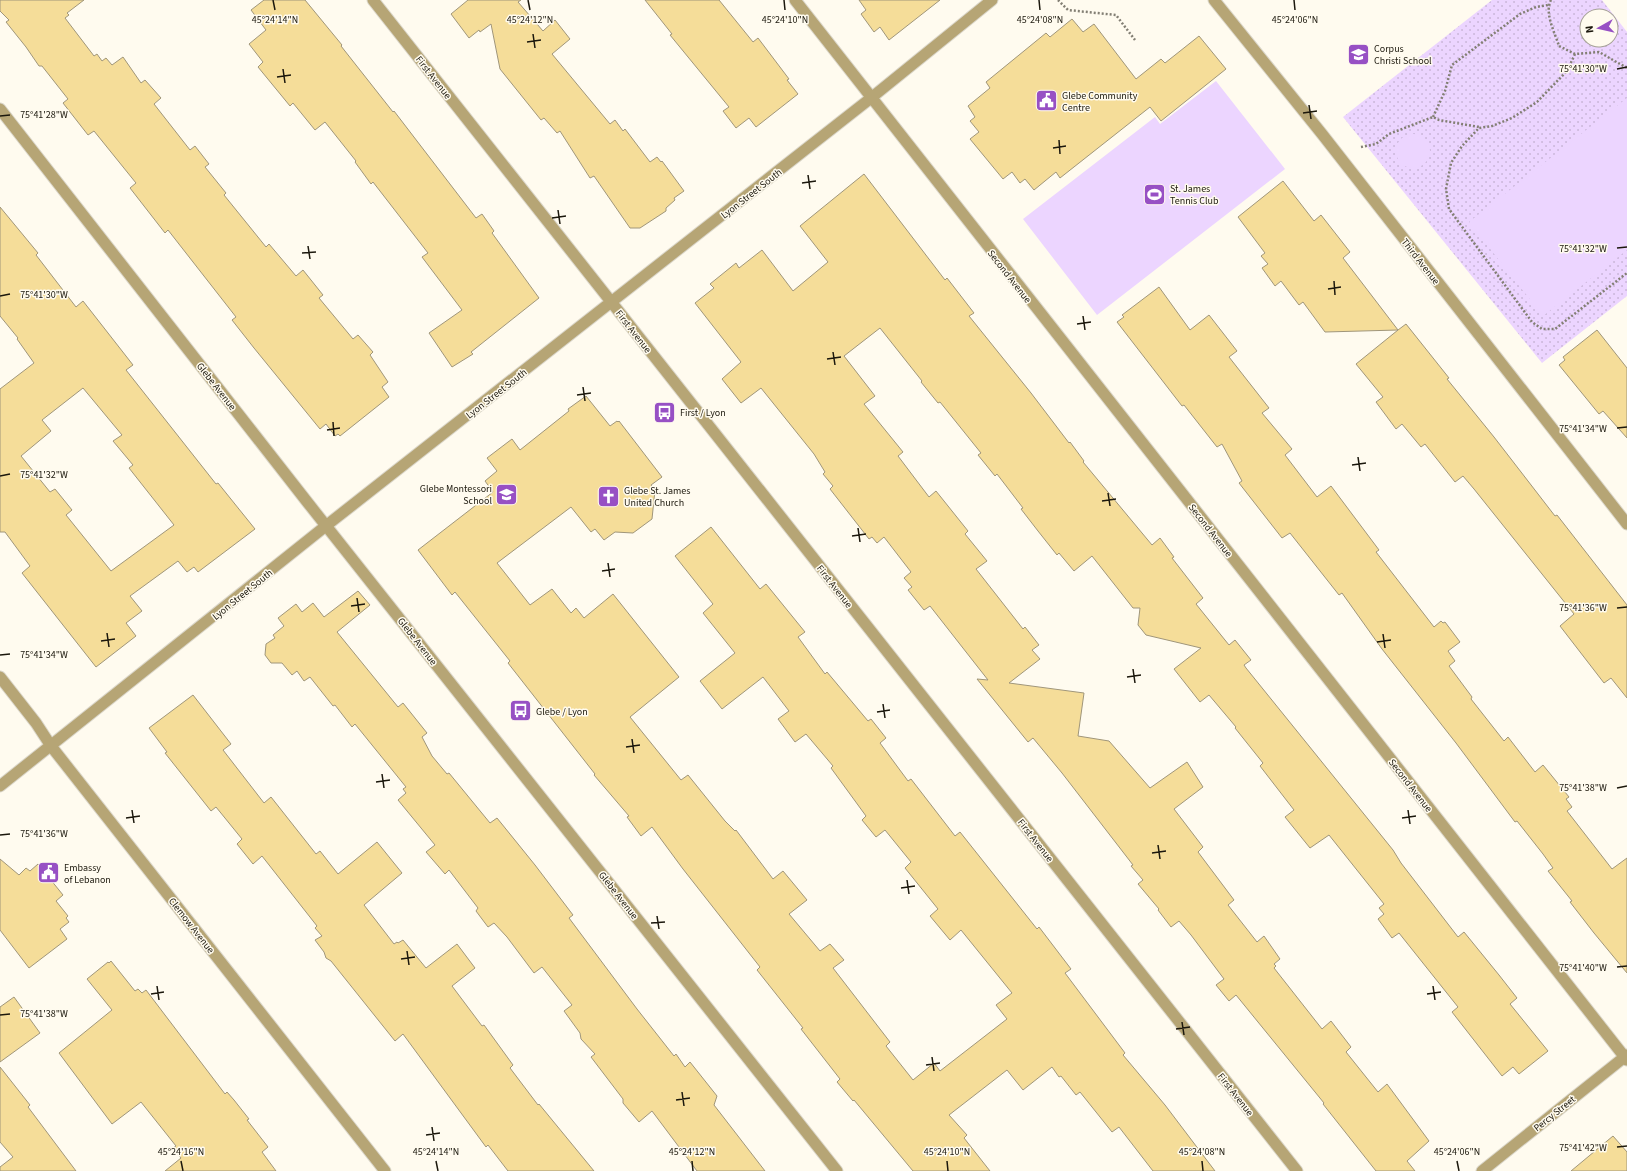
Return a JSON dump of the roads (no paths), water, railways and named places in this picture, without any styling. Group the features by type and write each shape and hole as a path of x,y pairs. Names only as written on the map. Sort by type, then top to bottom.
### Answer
{"street":[{"name":"First Avenue","path":"373,0 1297,1171"},
{"name":"Second Avenue","path":"795,0 1626,1058"},
{"name":"Lyon Street South","path":"0,786 327,525 871,98 992,0"},
{"name":"Third Avenue","path":"1214,0 1322,134 1627,524"},
{"name":"Glebe Avenue","path":"0,109 837,1171"},
{"name":"Clemow Avenue","path":"0,677 36,723 51,746 385,1171"},
{"name":"Percy Street","path":"1482,1171 1626,1058"}],"place":[{"name":"Corpus Christi School","path":"1358,54"},
{"name":"Glebe Community Centre","path":"1046,101"},
{"name":"St. James Tennis Club","path":"1154,194"},
{"name":"First / Lyon","path":"664,412"},
{"name":"Glebe Montessori School","path":"507,494"},
{"name":"Glebe St. James United Church","path":"608,496"},
{"name":"Glebe / Lyon","path":"521,711"},
{"name":"Embassy of Lebanon","path":"49,873"}]}
